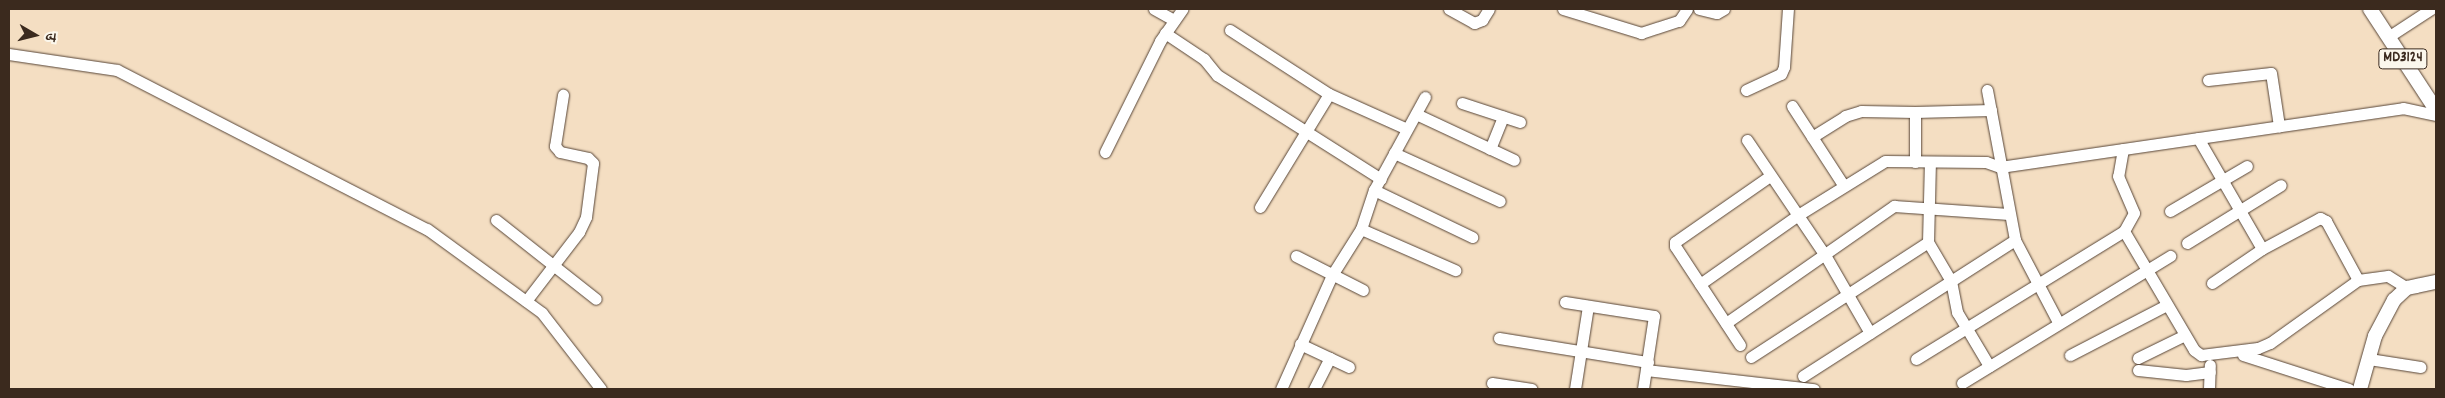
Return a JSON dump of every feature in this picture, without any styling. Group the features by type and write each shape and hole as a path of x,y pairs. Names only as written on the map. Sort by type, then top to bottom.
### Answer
{"main road":[{"name":"MD3124","path":"2370,9 2436,110"},
{"path":"2360,389 2379,328 2394,300 2406,288 2436,282"}],"street":[{"path":"1154,9 1174,20"},
{"path":"1105,152 1165,33 1182,9"},
{"path":"1449,9 1474,23 1482,20 1489,9"},
{"path":"1563,9 1641,33 1679,21 1687,9"},
{"path":"1595,20 1600,9"},
{"path":"1699,9 1717,13 1724,9"},
{"path":"1746,90 1775,78 1784,67 1788,9"},
{"path":"2388,36 2432,9"},
{"path":"1230,30 1329,94 1407,129"},
{"path":"1165,33 1204,59 1217,75 1381,179"},
{"path":"10,54 117,70 426,229 526,301 552,324 601,389"},
{"path":"2208,80 2271,74 2280,126"},
{"path":"1987,90 2015,240 2058,322"},
{"path":"1260,206 1329,94"},
{"path":"526,301 584,224 594,166 588,158 560,152 555,146 562,95"},
{"path":"1285,388 1300,344 1332,275 1361,229 1374,190 1425,97"},
{"path":"1462,103 1520,122"},
{"path":"1792,106 1844,186"},
{"path":"1700,284 1798,215 1884,161 1986,162 2000,166 2403,108 2436,115"},
{"path":"1812,137 1845,116 1861,111 1990,110"},
{"path":"1915,112 1916,162"},
{"path":"1416,114 1514,160"},
{"path":"1490,149 1503,117"},
{"path":"2198,138 2262,250"},
{"path":"1747,140 1824,255 1870,333"},
{"path":"1916,359 1965,327 2124,231 2134,213 2118,176 2123,149"},
{"path":"1394,153 1500,201"},
{"path":"1930,162 1927,208 1928,242 1951,281 1954,304 1988,366"},
{"path":"2170,211 2221,179 2247,166"},
{"path":"1740,345 1675,246 1676,242 1770,176"},
{"path":"2186,243 2240,212 2281,184"},
{"path":"1374,190 1472,237"},
{"path":"1726,323 1894,206 2009,214"},
{"path":"2212,283 2262,250 2320,218 2326,221 2358,280"},
{"path":"496,220 596,299"},
{"path":"1361,229 1454,270"},
{"path":"2124,231 2185,335 2201,355 2258,348 2270,343 2358,280 2388,276 2406,288"},
{"path":"1803,376 2015,240"},
{"path":"1751,357 1928,242"},
{"path":"1296,256 1363,290"},
{"path":"1962,383 2058,322 2170,256"},
{"path":"1565,302 1654,316 1643,389"},
{"path":"2070,355 2168,305"},
{"path":"1575,389 1588,306"},
{"path":"2185,335 2138,364 2186,375 2210,369 2209,389"},
{"path":"1499,338 1580,350 1647,366 1814,389"},
{"path":"1300,344 1349,367"},
{"path":"2243,355 2349,389"},
{"path":"1314,389 1330,358"},
{"path":"2369,359 2420,367"},
{"path":"1492,383 1528,389"}]}
